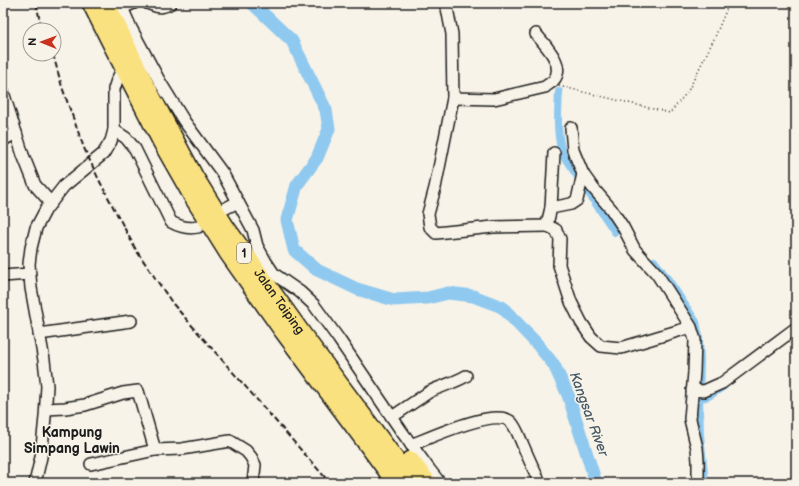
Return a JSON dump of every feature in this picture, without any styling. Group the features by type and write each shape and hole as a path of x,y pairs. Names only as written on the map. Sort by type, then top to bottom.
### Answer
{"highway":[{"name":"Jalan Taiping","path":"91,3 161,141 194,199 228,253 283,331 396,483"},
{"name":"Jalan Taiping","path":"106,3 145,84 194,176 225,226 298,329 413,483"},
{"path":"325,387 344,428 381,483"},
{"path":"349,397 371,415 391,436 428,483"}],"street":[{"path":"134,3 121,6 131,28 160,82 184,121 223,174 253,230 257,246 266,262 274,274 300,292 314,305 343,344 411,445 440,483"},
{"path":"147,3 159,8 167,6 171,3"},
{"path":"446,3 452,34 453,98 435,188 428,214 430,227 436,233 493,227 548,226 556,230 560,239 559,265 571,302 590,337 600,346 621,348 691,327"},
{"path":"453,98 494,99 545,87 550,84 554,80 557,73 557,64 552,53 536,34"},
{"path":"35,483 41,458 47,386 40,334 29,274 31,248 36,228 51,202 64,186 103,154 111,141 114,130 114,89 123,68"},
{"path":"3,92 23,155 35,185 51,202"},
{"path":"571,128 573,150 582,176 611,209 623,227 635,250 658,274 691,327 695,340 694,372 697,390 690,419 697,448 698,483"},
{"path":"114,130 126,138 134,149 171,222 183,227 198,227"},
{"path":"3,140 16,133"},
{"path":"548,226 551,208 554,153"},
{"path":"551,208 571,204 577,200 582,176"},
{"path":"226,208 238,202"},
{"path":"3,276 29,274"},
{"path":"40,334 131,322"},
{"path":"697,390 722,383 796,328"},
{"path":"392,417 429,392 456,382 466,376"},
{"path":"46,409 85,405 117,395 138,391 155,450"},
{"path":"411,445 468,423 489,418 505,418 510,421 516,430 540,483"},
{"path":"91,464 155,450 182,449 230,441 246,451 251,457 254,465 254,483"}],"path":[{"path":"550,84 670,113 688,91 715,37 729,3"}],"waterway":[{"name":"Kangsar River","path":"252,3 292,41 326,110 329,129 317,158 297,185 287,220 294,250 317,270 357,289 394,300 428,298 448,293 473,296 502,307 537,344 554,365 568,395 596,483"},
{"path":"559,92 558,132 563,155 615,232"},
{"path":"654,261 696,322 699,337 700,361 700,435 705,483"},
{"path":"699,399 709,396 724,386"}],"railway":[{"path":"36,3 40,22"},
{"path":"55,62 62,87 84,148 136,250 173,304 330,483"}],"district":[{"name":"Kampung Simpang Lawin","path":"72,440"}]}
